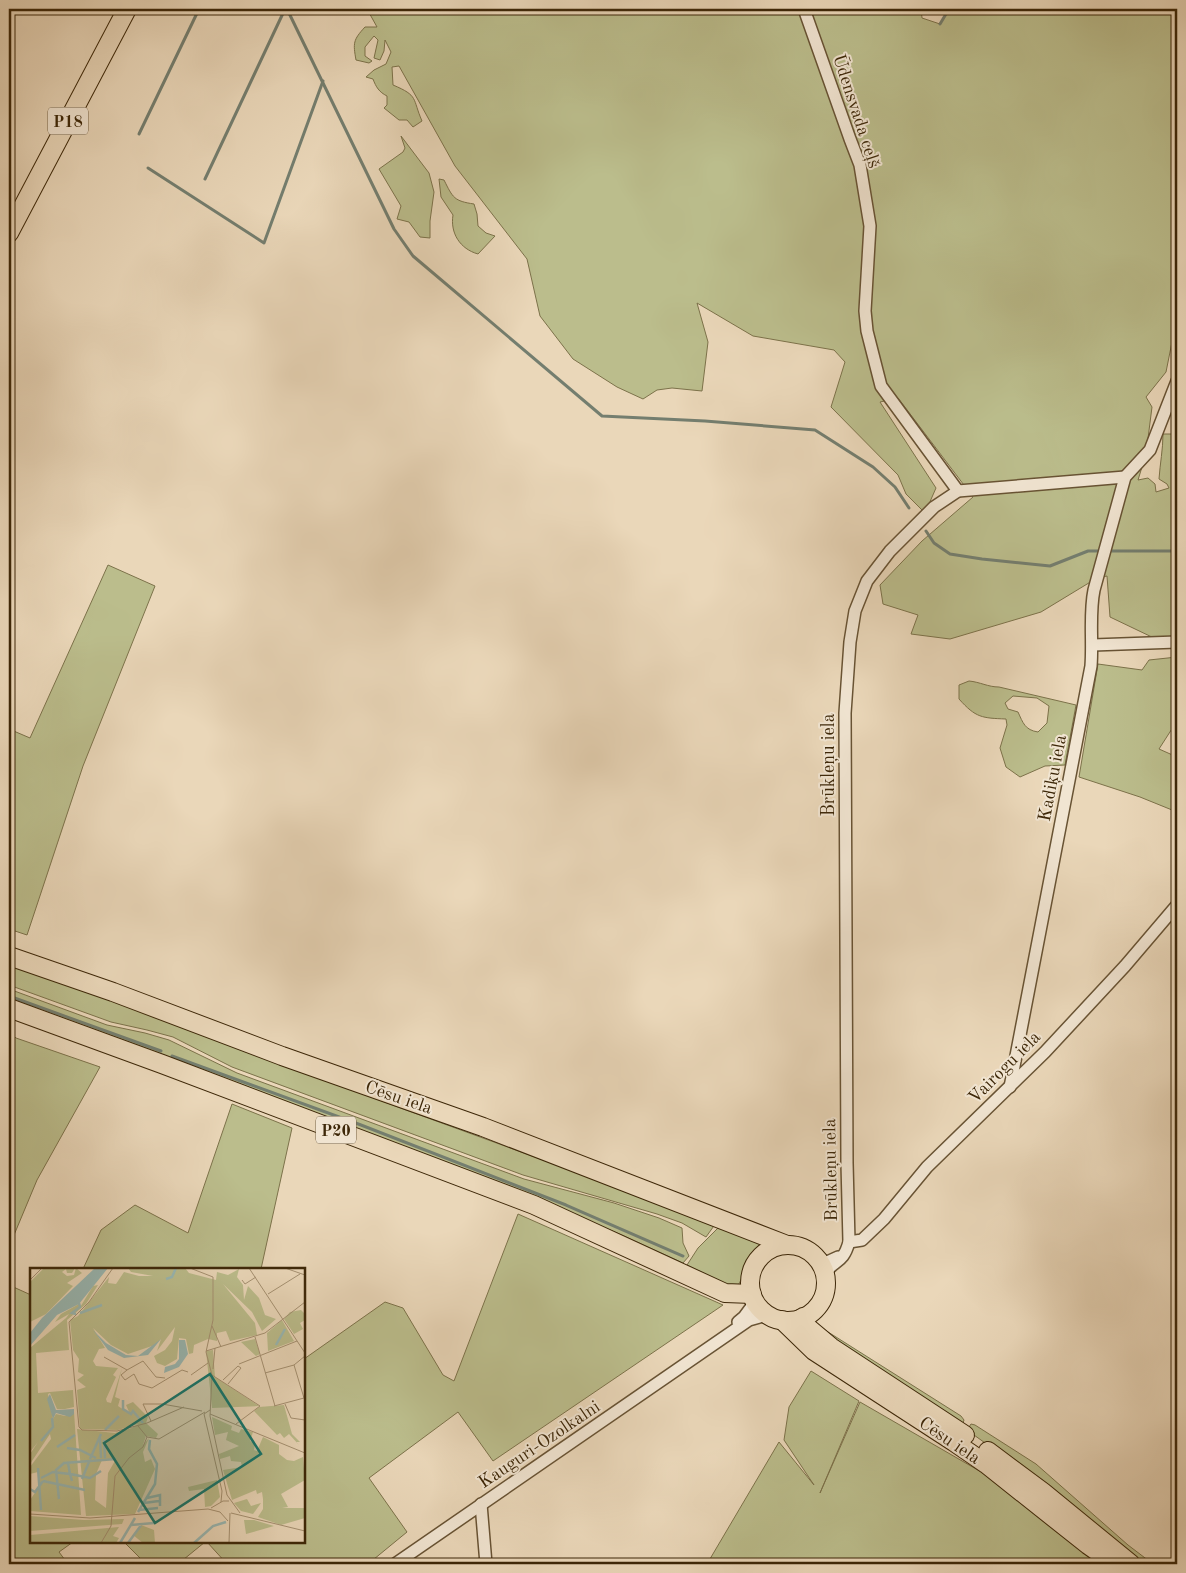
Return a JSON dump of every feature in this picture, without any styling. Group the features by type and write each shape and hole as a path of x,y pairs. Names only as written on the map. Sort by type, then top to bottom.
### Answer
{"main road":[{"name":"P18","path":"9,233 127,9"},
{"name":"Cēsu iela","path":"9,956 113,992 282,1056 484,1127 787,1245 805,1249 821,1267"},
{"name":"P20","path":"9,1008 534,1205 764,1308"},
{"path":"787,1245 770,1249 757,1261 750,1277 764,1308 790,1321 811,1313 819,1304 824,1294 826,1282 821,1267"},
{"name":"Cēsu iela","path":"764,1308 814,1351 986,1464 1088,1545 1115,1564"},
{"name":"Cēsu iela","path":"803,1317 806,1326 831,1347 961,1432 1043,1492 1131,1564"}],"street":[{"name":"Ūdensvada ceļš","path":"804,9 860,165 870,226 866,311 867,331 881,386 958,492"},
{"path":"1125,477 1150,450 1177,381"},
{"name":"Brūkleņu iela","path":"848,1245 844,713 855,611 867,581 890,551 934,507 958,492 1125,477"},
{"name":"Kadiķu iela","path":"1010,1087 1091,666 1093,645 1092,602 1125,477"},
{"path":"1093,645 1177,642"},
{"name":"Vairogu iela","path":"848,1245 862,1240 884,1219 927,1168 1045,1052 1125,966 1177,905"},
{"path":"821,1267 829,1268 842,1259 848,1245"},
{"path":"703,1352 744,1317 764,1308"},
{"path":"703,1352 764,1308"},
{"name":"Kauguri-Ozolkalni","path":"395,1564 703,1352"},
{"path":"481,1504 486,1564"}],"green space":[{"path":"367,9 921,9 922,18 940,24 949,9 1177,9 1177,317 1166,372 1146,397 1152,407 1146,454 1138,480 1148,478 1155,484 1156,492 1169,488 1167,484 1159,479 1163,434 1173,434 1177,426 1177,638 1156,639 1110,617 1107,576 1097,578 1041,612 950,639 911,634 918,615 883,604 880,585 922,541 973,497 898,398 880,402 936,488 925,513 906,494 898,475 831,407 845,362 834,350 753,336 697,303 708,342 702,391 672,388 657,390 643,399 617,387 573,359 540,316 527,259 455,166 399,66 392,67 393,85 414,98 422,121 413,127 407,120 399,120 384,108 387,105 387,96 378,89 373,79 366,77 374,70 386,64 391,52 385,40 384,51 380,60 374,58 378,40 374,36 365,47 365,56 372,61 369,63 356,60 354,46 358,35 365,27 377,27"},
{"path":"401,136 429,173 434,192 430,238 420,237 409,222 397,219 401,206 379,169 403,152 405,148"},
{"path":"439,179 444,180 455,198 462,202 474,204 478,226 486,233 495,236 478,254 461,244 455,234 452,222 453,215 441,197"},
{"path":"108,565 155,586 83,766 27,935 9,929 9,729 30,738"},
{"path":"1177,657 1177,721 1159,749 1177,757 1177,812 1140,797 1079,777 1098,664 1142,670 1149,660"},
{"path":"969,681 1076,705 1065,765 1045,766 1020,777 1006,767 1000,748 1007,725 1006,719 980,716 970,710 959,699 959,685","holes":["1013,696 1037,698 1049,706 1047,723 1038,732 1027,728 1018,712 1008,709 1005,703"]},
{"path":"9,962 716,1223 706,1237 682,1223 657,1214 523,1175 232,1067 173,1037 111,1022 9,985"},
{"path":"9,989 107,1025 169,1040 237,1073 524,1179 614,1203 659,1218 682,1228 683,1243 689,1256 683,1263 622,1235 509,1188 9,1000"},
{"path":"9,1031 16,1038 100,1067 37,1180 9,1247"},
{"path":"232,1104 292,1128 261,1268 83,1268 101,1230 135,1205 188,1233"},
{"path":"518,1214 723,1305 493,1461 458,1412 369,1478 407,1532 368,1564 227,1564 208,1543 305,1543 305,1358 385,1302 403,1308 443,1375 454,1381"},
{"path":"721,1225 765,1242 751,1259 736,1290 687,1265 698,1248"},
{"path":"9,1285 30,1295 30,1543 72,1543 59,1552 68,1564 9,1564"},
{"path":"817,1325 961,1416 964,1420 963,1423 832,1344"},
{"path":"811,1371 859,1401 820,1493 860,1402 1002,1484 1105,1564 707,1564 779,1442 814,1485 784,1440 789,1407"},
{"path":"971,1424 1036,1464 1128,1545 1153,1564 1136,1564 1013,1463 967,1430"},
{"path":"125,1543 204,1543 178,1564 146,1564"}],"waterway":[{"path":"139,134 199,9"},
{"path":"205,179 285,9"},
{"path":"287,9 394,229 413,256 602,416 705,421 815,430 873,467 895,487 909,508"},
{"path":"940,24 949,9"},
{"path":"148,168 264,243 323,81"},
{"path":"926,531 934,543 950,554 982,559 1050,566 1088,551 1100,551"},
{"path":"1112,551 1177,551"},
{"path":"9,996 161,1051"},
{"path":"172,1056 361,1125 566,1205 683,1256"}]}
